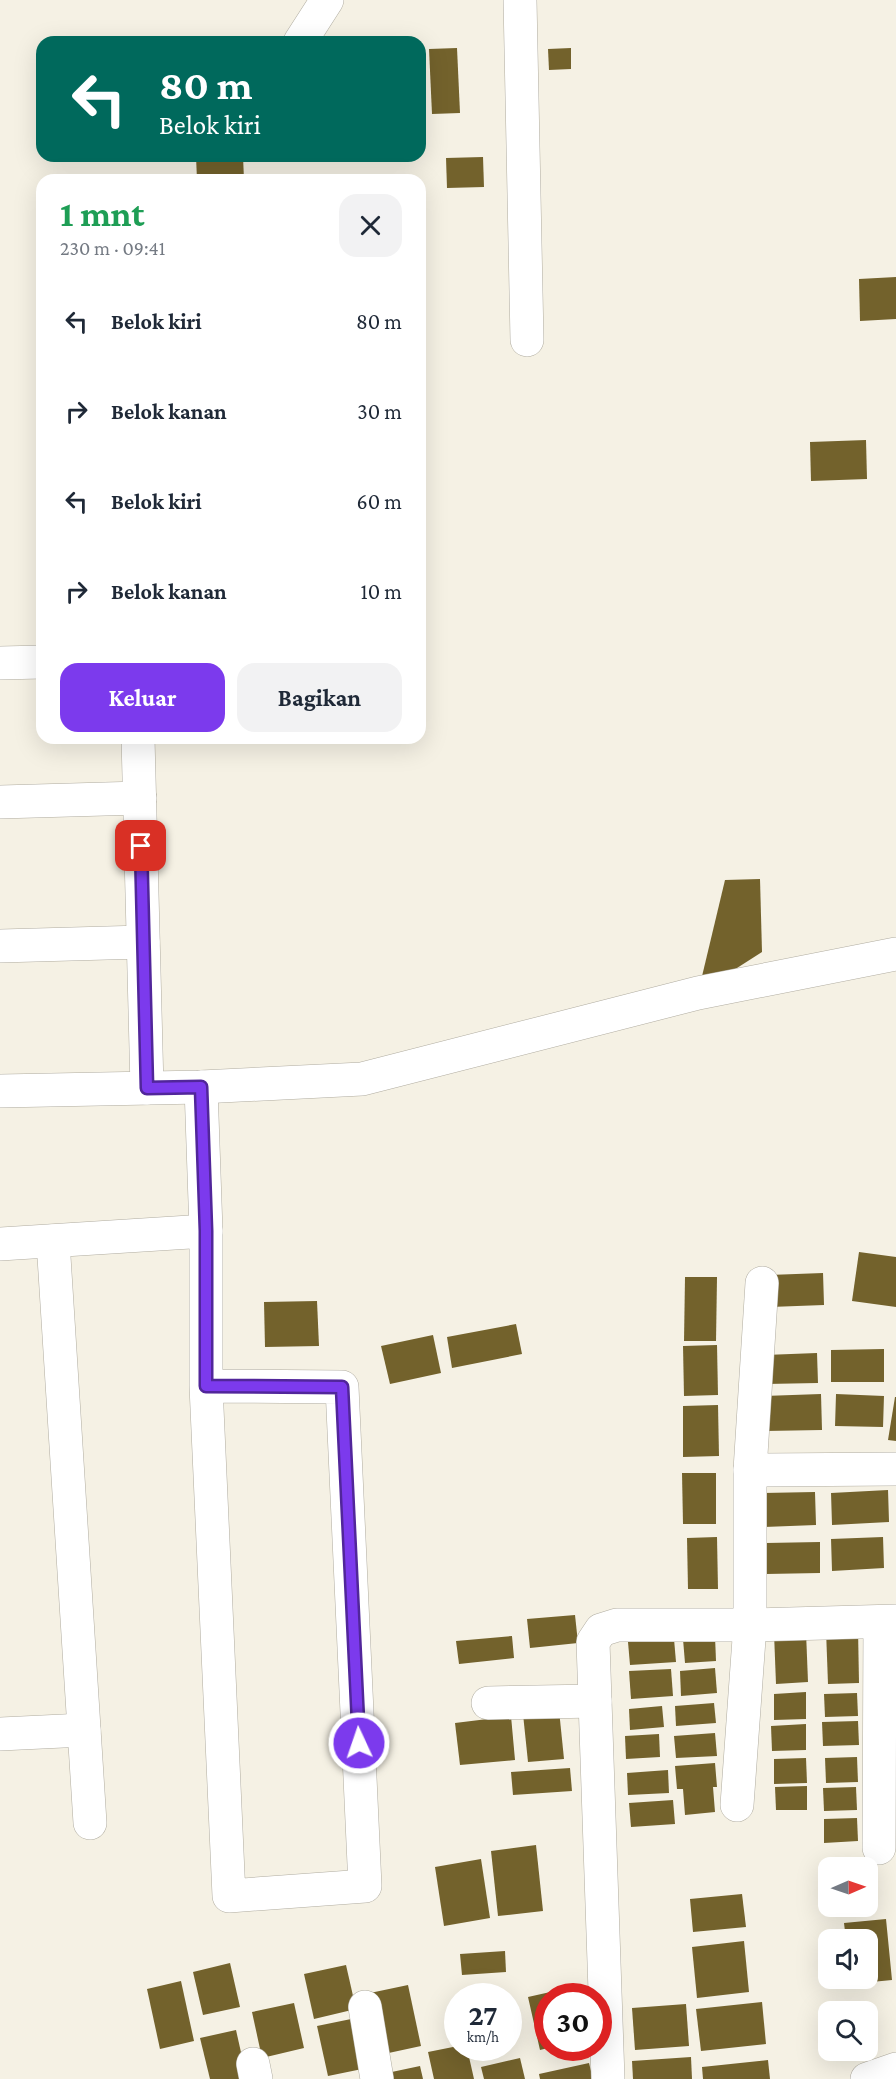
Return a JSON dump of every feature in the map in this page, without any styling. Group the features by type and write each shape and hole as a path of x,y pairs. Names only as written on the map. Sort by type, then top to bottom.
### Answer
{"street":[{"path":"304,36 327,0"},
{"path":"520,0 526,340"},
{"path":"0,663 36,662"},
{"path":"138,744 147,1088"},
{"path":"0,802 140,798"},
{"path":"0,946 143,942"},
{"path":"0,1091 201,1087 362,1078 698,993 896,954"},
{"path":"201,1087 206,1231 206,1386 229,1896 365,1886 342,1387 206,1386"},
{"path":"0,1244 206,1231"},
{"path":"52,1241 90,1823"},
{"path":"737,1805 750,1625 750,1470 762,1283"},
{"path":"750,1470 896,1469"},
{"path":"608,2079 593,1642 601,1630 617,1625 888,1622 879,1848"},
{"path":"488,1702 595,1701"},
{"path":"0,1734 84,1730"},
{"path":"365,2007 377,2079"},
{"path":"867,2079 896,2069"}],"building":[{"path":"457,48 460,113 432,114 429,49"},
{"path":"571,48 571,69 549,70 548,49"},
{"path":"483,157 484,187 447,188 446,158"},
{"path":"196,162 243,162 244,174 197,174"},
{"path":"896,277 896,319 860,321 859,279"},
{"path":"866,440 867,479 811,481 810,442"},
{"path":"760,879 762,952 698,993 725,880"},
{"path":"859,1252 896,1257 896,1307 852,1301"},
{"path":"823,1273 824,1305 770,1307 769,1275"},
{"path":"685,1277 717,1277 716,1341 684,1341"},
{"path":"317,1301 319,1346 265,1347 264,1302"},
{"path":"516,1324 522,1354 452,1368 447,1337"},
{"path":"433,1335 441,1373 390,1384 381,1346"},
{"path":"717,1345 718,1395 684,1396 683,1346"},
{"path":"884,1349 884,1382 831,1382 831,1350"},
{"path":"817,1353 818,1383 766,1384 765,1355"},
{"path":"821,1394 822,1430 765,1431 764,1396"},
{"path":"836,1394 884,1396 883,1427 835,1426"},
{"path":"896,1397 896,1441 888,1440"},
{"path":"718,1405 719,1456 683,1457 683,1406"},
{"path":"682,1473 716,1473 716,1524 683,1524"},
{"path":"888,1490 889,1522 832,1525 831,1493"},
{"path":"815,1492 816,1525 764,1527 763,1493"},
{"path":"717,1537 718,1589 688,1589 687,1538"},
{"path":"883,1537 884,1568 832,1571 831,1539"},
{"path":"820,1542 820,1573 766,1574 766,1543"},
{"path":"575,1615 578,1643 530,1648 527,1619"},
{"path":"858,1629 859,1683 828,1684 826,1630"},
{"path":"806,1632 808,1682 776,1684 774,1633"},
{"path":"512,1636 514,1658 459,1664 456,1641"},
{"path":"715,1636 716,1661 685,1663 683,1639"},
{"path":"674,1639 676,1662 630,1665 628,1642"},
{"path":"715,1668 717,1693 681,1696 680,1671"},
{"path":"671,1669 673,1696 631,1699 629,1671"},
{"path":"806,1692 806,1719 774,1720 774,1694"},
{"path":"857,1693 858,1716 825,1717 824,1694"},
{"path":"714,1703 716,1723 676,1726 675,1706"},
{"path":"662,1706 664,1727 630,1730 629,1709"},
{"path":"559,1710 564,1759 528,1762 523,1714"},
{"path":"511,1716 515,1760 460,1765 455,1723"},
{"path":"858,1721 859,1745 823,1746 822,1722"},
{"path":"806,1724 806,1750 772,1751 771,1726"},
{"path":"715,1733 717,1756 676,1758 674,1736"},
{"path":"659,1734 660,1757 626,1759 625,1736"},
{"path":"857,1757 858,1782 826,1783 825,1758"},
{"path":"806,1758 807,1783 774,1784 774,1759"},
{"path":"715,1763 717,1787 713,1787 715,1812 685,1815 683,1789 677,1789 675,1766"},
{"path":"570,1768 572,1791 513,1795 511,1772"},
{"path":"668,1770 669,1793 628,1795 627,1773"},
{"path":"807,1786 807,1810 776,1810 775,1787"},
{"path":"856,1787 857,1810 824,1811 823,1788"},
{"path":"673,1800 675,1824 631,1827 629,1803"},
{"path":"857,1818 858,1841 824,1843 824,1819"},
{"path":"536,1845 543,1911 498,1916 491,1851"},
{"path":"481,1859 490,1918 444,1926 435,1867"},
{"path":"742,1894 746,1927 693,1932 690,1899"},
{"path":"886,1919 892,1980 878,1981 878,1929 845,1929 844,1923"},
{"path":"744,1941 749,1992 697,1998 692,1947"},
{"path":"505,1951 506,1972 462,1975 460,1954"},
{"path":"230,1963 240,2007 203,2015 193,1972"},
{"path":"346,1965 356,2009 314,2019 304,1974"},
{"path":"181,1981 194,2041 160,2049 147,1989"},
{"path":"408,1985 421,2046 384,2054 370,1993"},
{"path":"534,1996 534,2024 528,1997"},
{"path":"762,2002 766,2044 701,2051 696,2009"},
{"path":"294,2003 304,2048 262,2058 252,2012"},
{"path":"686,2004 689,2046 635,2050 632,2008"},
{"path":"356,2018 367,2068 328,2076 317,2026"},
{"path":"236,2030 247,2079 210,2079 200,2038"},
{"path":"444,2049 444,2061 470,2061 474,2079 434,2079 428,2052"},
{"path":"691,2057 692,2079 633,2079 632,2061"},
{"path":"768,2060 770,2079 703,2079 702,2067"},
{"path":"507,2061 521,2061 525,2079 484,2079 481,2067"},
{"path":"589,2063 593,2079 540,2079 539,2074"},
{"path":"420,2066 423,2079 389,2079 387,2073"}],"route":[{"path":"141,846 147,1088 201,1087 206,1231 206,1386 342,1387 359,1743"}]}
